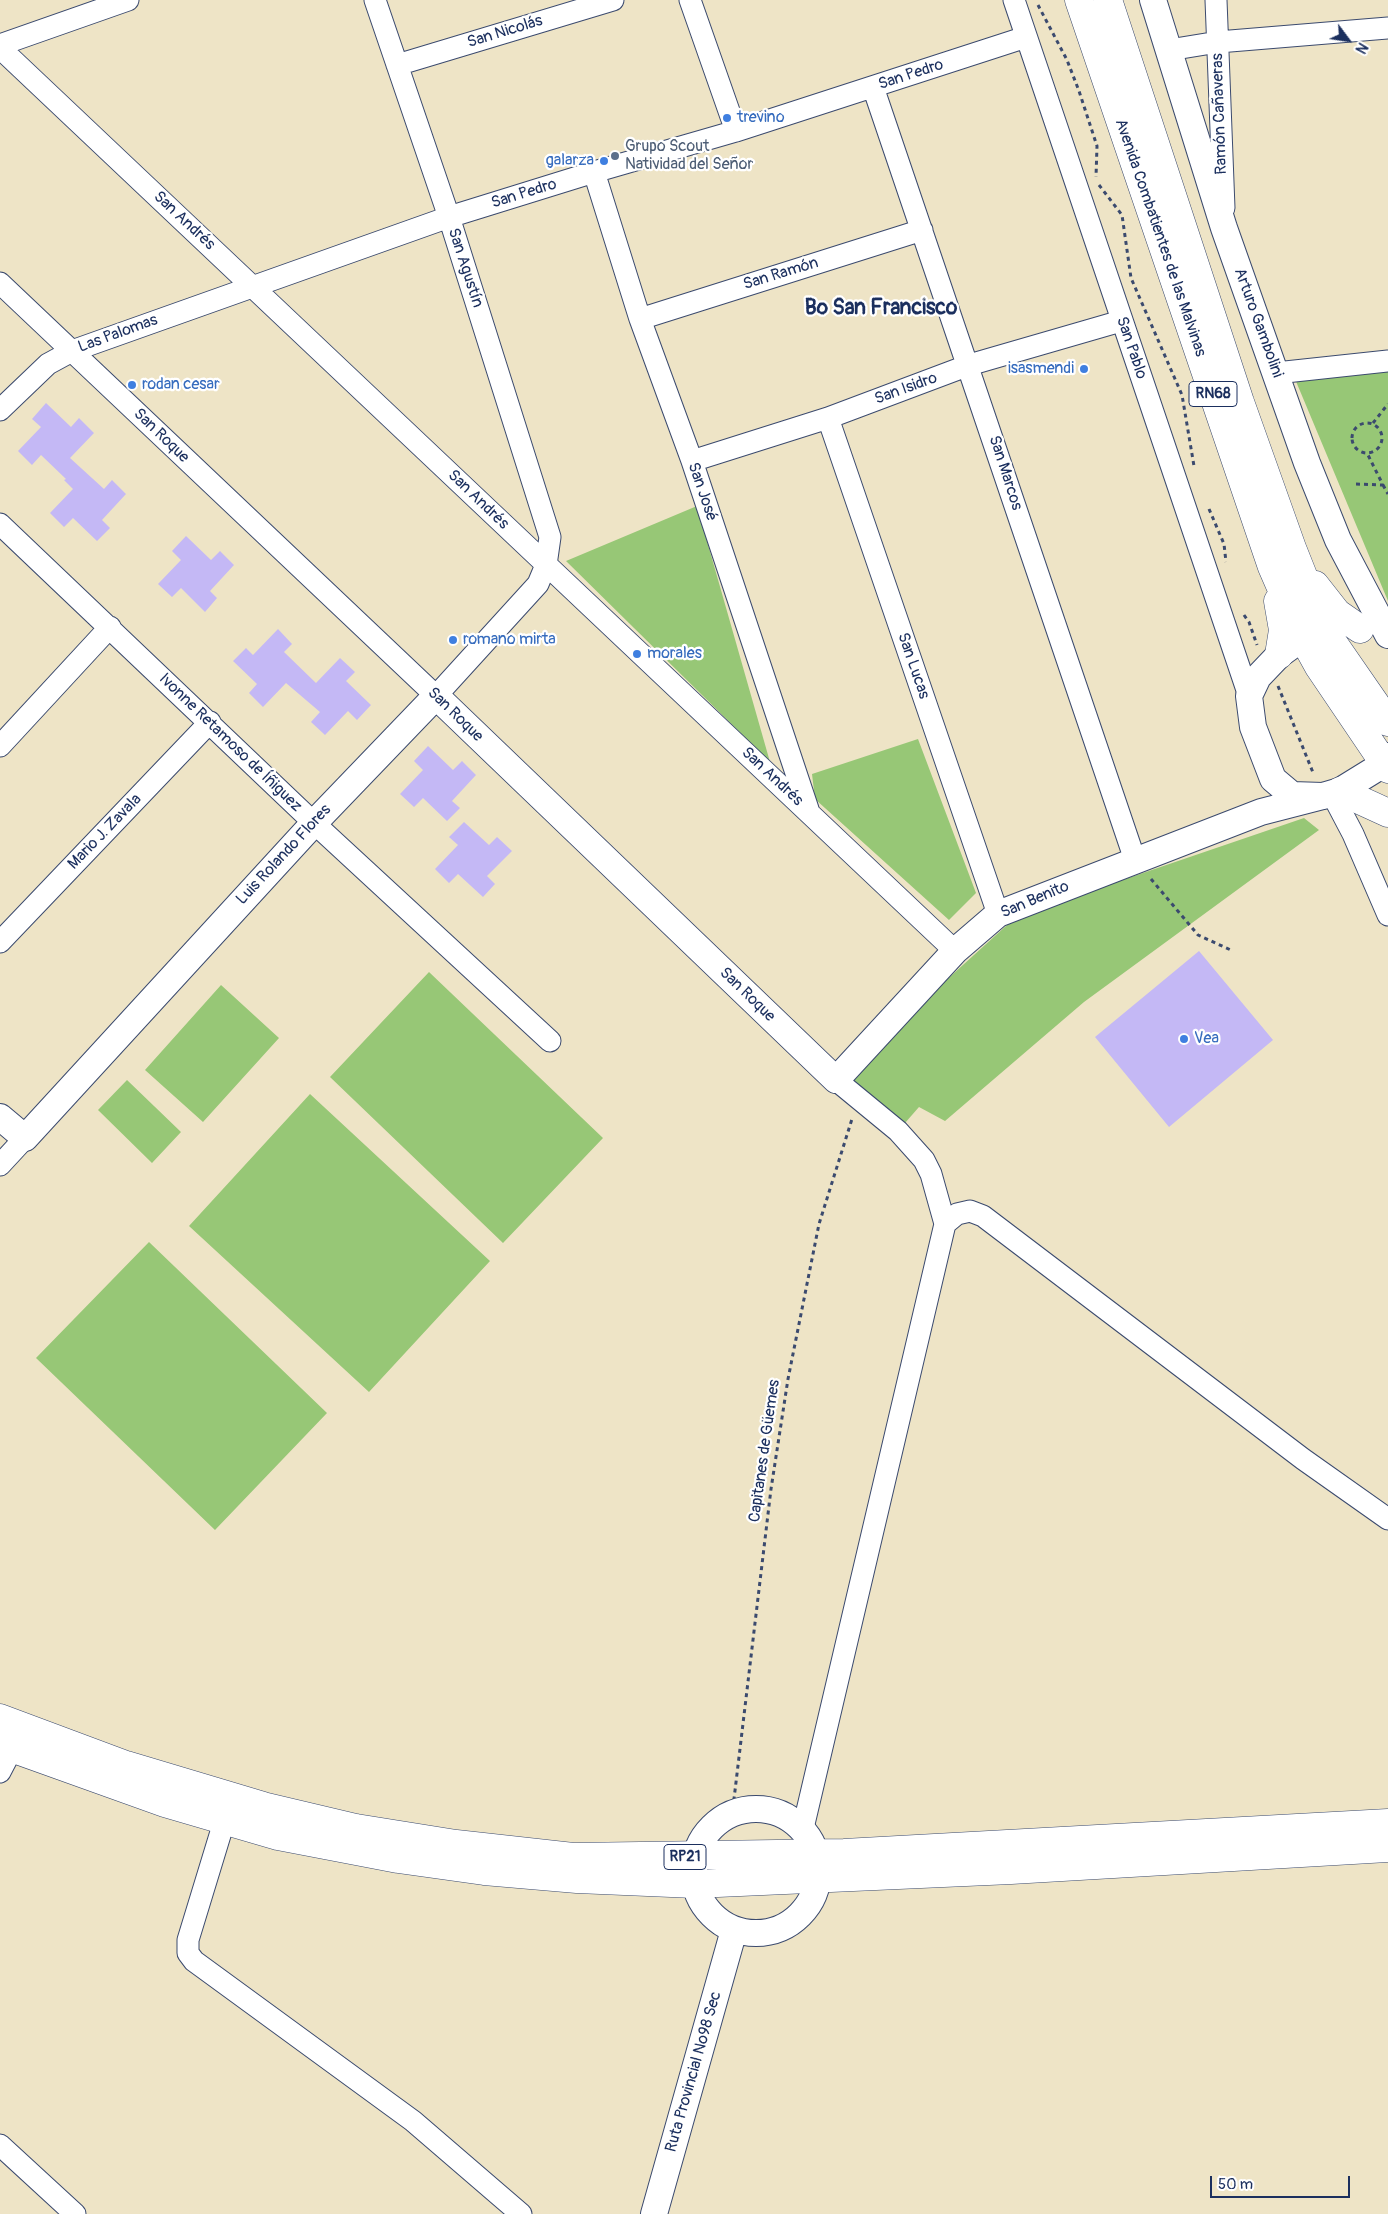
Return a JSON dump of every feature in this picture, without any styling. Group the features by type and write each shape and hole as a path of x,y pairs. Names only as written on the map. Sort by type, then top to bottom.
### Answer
{"main road":[{"name":"Avenida Combatientes de las Malvinas","path":"1079,0 1272,567 1314,635 1388,722"},
{"name":"Avenida Combatientes de las Malvinas","path":"1108,0 1240,402 1292,548 1314,635 1319,667 1386,762"},
{"path":"1292,548 1322,597 1337,613 1360,629"},
{"path":"1272,567 1283,630 1274,660"},
{"path":"1332,794 1388,813"},
{"name":"RP21","path":"0,1718 126,1765 210,1792 356,1828 456,1844 573,1857 708,1834 818,1866 1388,1848"},
{"name":"RP21","path":"4,1755 224,1822 341,1850 475,1869 577,1879 695,1884 818,1866 1388,1823"}],"street":[{"path":"0,47 128,0"},
{"name":"San Agustín","path":"375,0 449,217 550,537"},
{"name":"San Nicolás","path":"397,65 613,0"},
{"path":"690,0 736,131"},
{"name":"San Pablo","path":"1014,0 1249,696"},
{"name":"Arturo Gambolini","path":"1153,0 1224,228 1307,462 1338,540 1388,636"},
{"name":"Ramón Cañaveras","path":"1216,0 1224,228"},
{"path":"1168,50 1218,42 1388,28"},
{"name":"San Pedro","path":"253,286 449,217 736,131 1026,37"},
{"name":"San Andrés","path":"0,47 955,952"},
{"name":"San Marcos","path":"873,87 969,365 1134,860"},
{"name":"San José","path":"594,172 640,319 692,461 809,812"},
{"name":"San Ramón","path":"640,319 922,230"},
{"name":"San Roque","path":"0,283 436,696 836,1080"},
{"name":"Las Palomas","path":"0,410 48,364 72,351 253,286"},
{"name":"San Isidro","path":"692,461 828,418 969,365 1122,321"},
{"path":"1276,372 1388,361"},
{"name":"San Lucas","path":"828,418 998,914"},
{"name":"Ivonne Retamoso de Íñiguez","path":"0,524 314,823 550,1041"},
{"name":"Luis Rolando Flores","path":"0,1165 314,823 436,696 538,584 546,565 550,537"},
{"path":"2,742 110,628"},
{"path":"1388,636 1360,629 1314,635 1274,660 1258,677 1249,696 1253,727 1273,779 1292,794 1332,794 1353,834 1388,915"},
{"name":"Mario J. Zavala","path":"0,942 210,722"},
{"name":"San Benito","path":"836,1080 955,952 998,914 1260,812 1332,794 1386,762"},
{"path":"1260,812 1268,800 1273,779"},
{"path":"803,1828 945,1224 931,1174 924,1160 898,1131 836,1080"},
{"path":"0,1117 25,1138"},
{"path":"945,1224 957,1214 970,1211 983,1216 1296,1453 1388,1519"},
{"path":"746,1809 767,1809 787,1816 803,1828 812,1840 818,1866 813,1897 803,1912 788,1924 771,1932 752,1933 734,1930 716,1919 707,1909 695,1884 708,1834 746,1809"},
{"path":"224,1822 188,1940 188,1953 194,1960 412,2121 521,2214"},
{"name":"Ruta Provincial Nº98 Sec","path":"654,2214 734,1930"},
{"path":"0,2146 75,2214"}],"path":[{"path":"1036,0 1067,60 1079,91 1097,146 1096,177 1099,185 1122,215 1131,278 1182,395 1194,467"},
{"path":"1388,404 1373,423 1358,425 1352,434 1356,448 1367,453 1388,494"},
{"path":"1367,453 1378,449 1383,439 1380,430 1373,423"},
{"path":"1356,484 1383,485"},
{"path":"1208,507 1224,544 1227,570"},
{"path":"1241,611 1249,622 1260,654 1274,660 1332,794"},
{"path":"1134,860 1198,935 1233,951"},
{"name":"Capitanes de Güemes","path":"708,1834 734,1799 771,1489 788,1379 819,1224 853,1115"}],"green space":[{"path":"1388,363 1388,601 1295,379"},
{"path":"697,506 770,762 566,561"},
{"path":"918,739 976,893 949,920 815,799 812,774"},
{"path":"1304,818 1319,830 1084,1002 945,1121 919,1107 898,1131 836,1080 1017,916"},
{"path":"429,972 603,1138 503,1243 330,1077"},
{"path":"221,985 279,1038 203,1122 145,1070"},
{"path":"127,1080 181,1132 152,1163 98,1110"},
{"path":"310,1094 490,1261 369,1392 189,1226"},
{"path":"149,1242 327,1413 215,1530 36,1358"}],"building":[{"path":"46,403 71,427 79,418 94,433 70,458 104,489 112,480 126,494 102,520 110,528 97,541 73,518 64,527 50,513 73,489 64,480 66,479 41,455 32,465 18,451 41,427 32,419"},
{"path":"186,536 211,560 220,551 234,565 210,591 217,598 205,612 181,588 172,597 158,584 181,560 172,551"},
{"path":"278,629 292,644 284,652 316,683 340,658 355,672 346,681 371,705 357,720 348,711 325,735 311,722 320,712 286,683 263,707 249,693 257,684 233,661 246,648 253,655"},
{"path":"428,746 453,770 462,761 476,775 452,801 460,808 447,821 423,798 414,807 400,794 423,770 414,761"},
{"path":"464,822 489,845 497,837 512,851 487,876 495,884 483,897 458,874 449,883 435,869 458,845 449,837"},
{"name":"Vea","path":"1199,951 1273,1040 1169,1127 1095,1037"}],"place":[{"name":"trevino","path":"727,118"},
{"name":"Grupo Scout Natividad del Señor","path":"615,156"},
{"name":"galarza","path":"604,161"},
{"name":"isasmendi","path":"1084,369"},
{"name":"rodan cesar","path":"132,385"},
{"name":"romano mirta","path":"453,640"},
{"name":"morales","path":"637,654"},
{"name":"Vea","path":"1184,1039"}],"district":[{"name":"Bº San Francisco","path":"881,309"}]}
